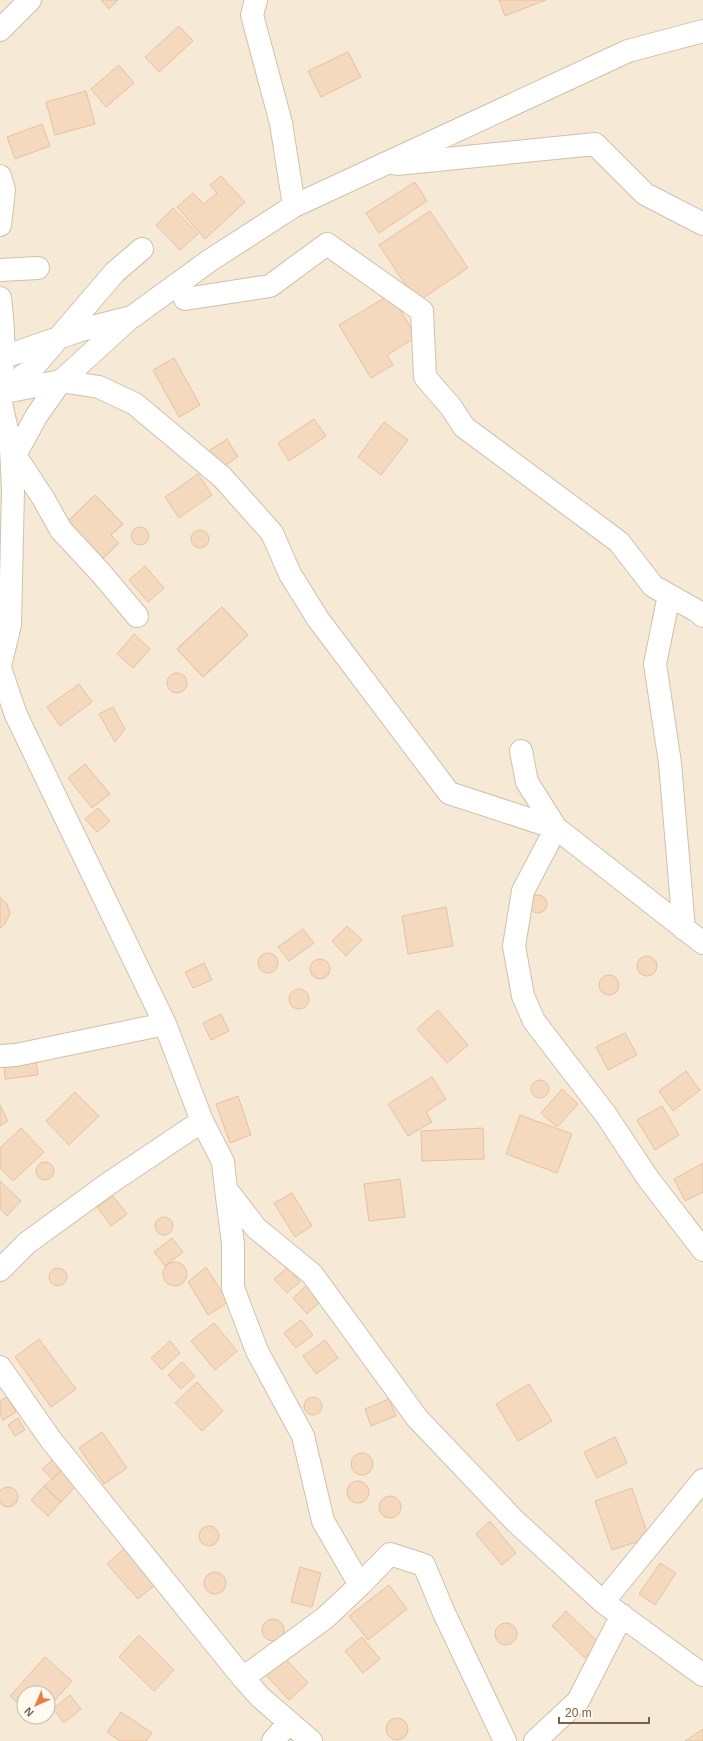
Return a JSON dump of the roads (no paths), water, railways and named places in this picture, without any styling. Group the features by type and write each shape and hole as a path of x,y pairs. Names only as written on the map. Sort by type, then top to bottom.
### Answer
{"street":[{"path":"0,30 30,0"},
{"path":"256,0 252,15 281,124 294,206"},
{"path":"13,451 61,381 132,317 209,261 294,206 628,50 703,31"},
{"path":"379,166 595,144 645,194 703,224"},
{"path":"0,176 4,190 0,225"},
{"path":"185,299 270,286 327,244 422,311 425,377 450,407 464,427 620,542 653,586 703,616"},
{"path":"0,392 31,370 114,272 142,249"},
{"path":"0,270 38,268"},
{"path":"0,298 3,324 4,357 0,383"},
{"path":"4,357 81,330 132,317"},
{"path":"0,392 61,381 99,387 135,404 222,477 272,533 290,574 318,619 449,793 556,828"},
{"path":"0,400 13,451 10,625 0,667 16,715 165,1024 202,1121 223,1162 233,1244 233,1288 257,1351 303,1436 323,1521 360,1586"},
{"path":"13,451 43,498 60,530 100,572 137,616"},
{"path":"670,595 655,664 670,763 684,929"},
{"path":"522,751 527,782 556,828 703,943"},
{"path":"556,828 523,891 514,946 523,996 534,1021 606,1115 646,1177 703,1250"},
{"path":"0,1056 16,1056 165,1024"},
{"path":"0,1270 26,1243 108,1184 202,1121"},
{"path":"226,1189 256,1228 312,1274 417,1418 514,1520 604,1602 703,1675"},
{"path":"0,1367 51,1440 243,1678 260,1697 311,1741"},
{"path":"604,1602 703,1480"},
{"path":"243,1678 326,1618 360,1586 390,1554 424,1565 444,1613 505,1741"},
{"path":"535,1741 578,1701 622,1615"},
{"path":"273,1741 289,1722"}]}
